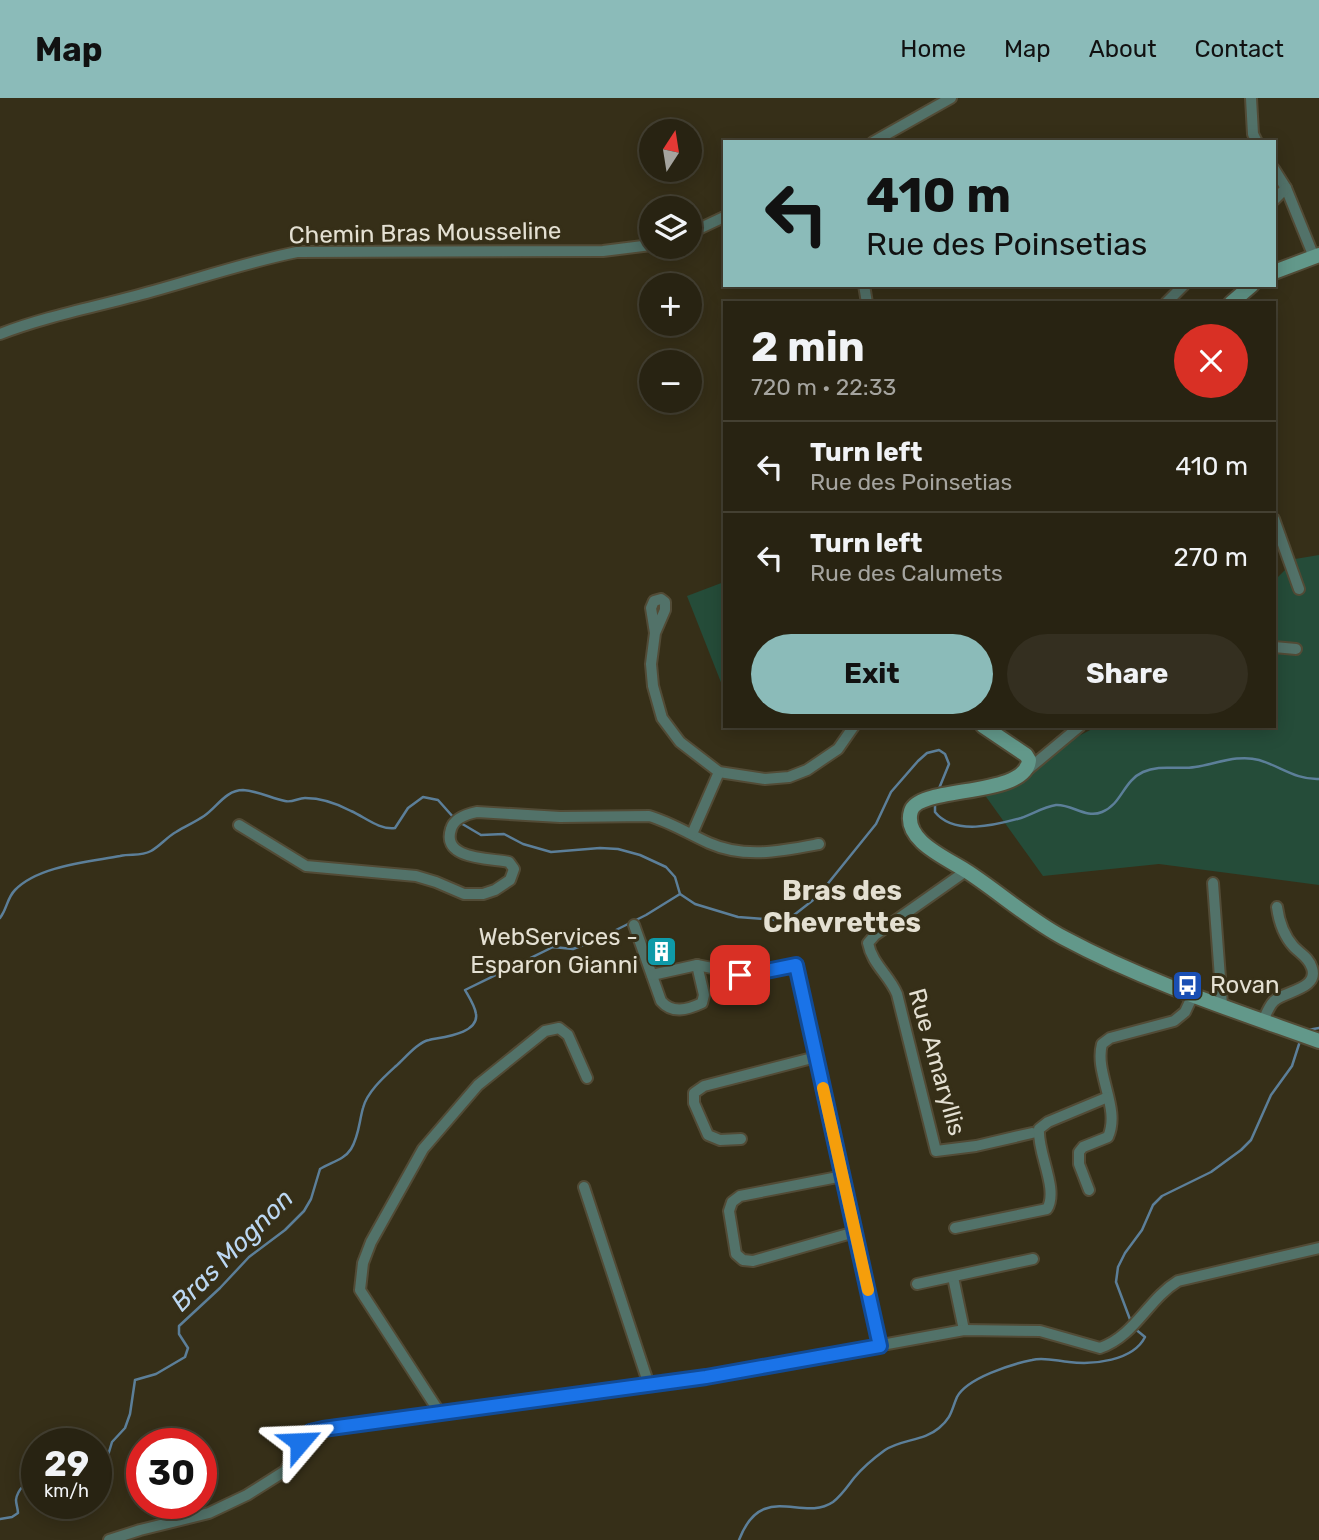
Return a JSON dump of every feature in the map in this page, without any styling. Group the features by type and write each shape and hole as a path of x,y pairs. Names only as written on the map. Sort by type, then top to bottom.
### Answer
{"main road":[{"path":"1276,271 1316,256"},
{"path":"1233,301 1250,287"},
{"path":"986,728 1026,755 1030,764 1024,772 981,790 930,796 917,802 910,817 912,830 937,854 1061,937 1107,960 1319,1041"}],"street":[{"path":"877,140 951,98"},
{"path":"1251,98 1253,134 1256,140"},
{"path":"1276,172 1286,188 1316,256"},
{"path":"1276,198 1286,188"},
{"path":"702,227 723,217"},
{"name":"Chemin Bras Mousseline","path":"0,334 36,320 137,296 259,260 297,252 603,251 639,246"},
{"path":"1168,301 1182,287"},
{"path":"1276,525 1299,589"},
{"path":"655,633 651,664 653,686 662,718 680,742 719,772 765,779 789,777 807,770 838,749 853,728"},
{"path":"1276,648 1296,649"},
{"path":"1024,772 1078,728"},
{"path":"692,834 719,772"},
{"path":"239,825 306,866 416,876 472,895 495,890 510,880 513,869 509,862 460,854 452,847 449,839 451,829 465,815 487,812 560,817 641,815 662,820 712,844 753,853 819,844"},
{"name":"Rue Amaryllis","path":"966,871 875,935 868,943 871,958 888,977 897,994 936,1150 976,1146 1032,1133"},
{"path":"1213,883 1222,1005"},
{"path":"1263,1020 1273,1002 1298,990 1314,973 1311,963 1293,946 1279,923 1277,907"},
{"path":"634,925 661,1001 668,1008 678,1010 698,1005 703,1000 697,965"},
{"path":"652,975 697,965 747,975 796,965 880,1346"},
{"path":"1089,1190 1079,1164 1079,1152 1083,1147 1104,1140 1110,1134 1108,1097 1100,1057 1102,1044 1110,1038 1174,1021 1185,1012 1193,995"},
{"path":"440,1413 360,1290 362,1264 371,1242 423,1149 478,1085 545,1031 559,1028 568,1035 587,1078"},
{"path":"741,1139 720,1140 708,1135 694,1103 694,1093 704,1086 816,1057"},
{"path":"956,1228 1047,1209 1051,1195 1039,1129 1048,1122 1108,1097"},
{"path":"843,1176 740,1196 732,1202 729,1211 736,1254 743,1260 753,1261 855,1232"},
{"path":"584,1187 649,1385"},
{"path":"110,1540 209,1513 247,1495 285,1471 303,1437 310,1432 706,1377 964,1330 1040,1331 1100,1348 1139,1323 1163,1290 1178,1281 1319,1248"},
{"path":"916,1284 1033,1259"},
{"path":"953,1277 964,1330"}],"green space":[{"path":"1319,555 1319,885 1159,864 1043,876 979,787 1094,728 1276,728 1276,579 1290,565 1289,560"},
{"path":"723,582 723,687 687,596"}],"waterway":[{"name":"Bras des Chevrettes","path":"459,822 481,835 504,834 523,844 551,852 600,848 618,849 640,855 666,867 675,877 680,894 695,904 738,917 776,920 794,915 817,897 876,824 891,792 927,753 939,750 945,754 949,764 938,791"},
{"name":"Bras des Chevrettes","path":"935,801 935,812 943,819 953,824 976,827 1011,821 1056,805 1096,814 1114,804 1136,776 1156,768 1189,768 1251,758 1303,777 1319,779"},
{"name":"Bras des Chevrettes","path":"0,918 15,890 37,875 79,863 147,853 237,791 254,792 288,801 305,798 323,800 389,828 395,828 408,808 423,797 438,800 454,818"},
{"name":"Bras Mognon","path":"112,1442 125,1428 135,1380 156,1374 185,1357 188,1348 179,1334 179,1326 249,1257 285,1230 304,1211 311,1199 320,1169 348,1153 354,1144 365,1102 381,1080 420,1044 472,1026 476,1014 465,990 553,947 573,949 596,940 680,894"},
{"path":"1308,1030 1319,1028"},
{"path":"1131,1322 1116,1282 1118,1267 1142,1230 1153,1205 1162,1196 1211,1172 1251,1140 1271,1095 1292,1066 1300,1041"},
{"path":"739,1540 748,1522 759,1512 771,1507 821,1507 833,1502 861,1470 885,1450 939,1428 949,1417 962,1390 980,1378 1002,1368 1037,1359 1089,1363 1112,1360 1131,1351 1145,1337 1134,1328"},
{"name":"Bras Mognon","path":"0,1519 18,1513 16,1500 21,1489"}],"slow traffic":[{"path":"823,1088 868,1290"}],"place":[{"name":"WebServices - Esparon Gianni","path":"661,951"},
{"name":"Rovan","path":"1187,985"}],"district":[{"name":"Bras des Chevrettes","path":"842,906"}],"route":[{"path":"300,1442 310,1432 323,1429 706,1377 880,1346 796,965 740,975"}]}
